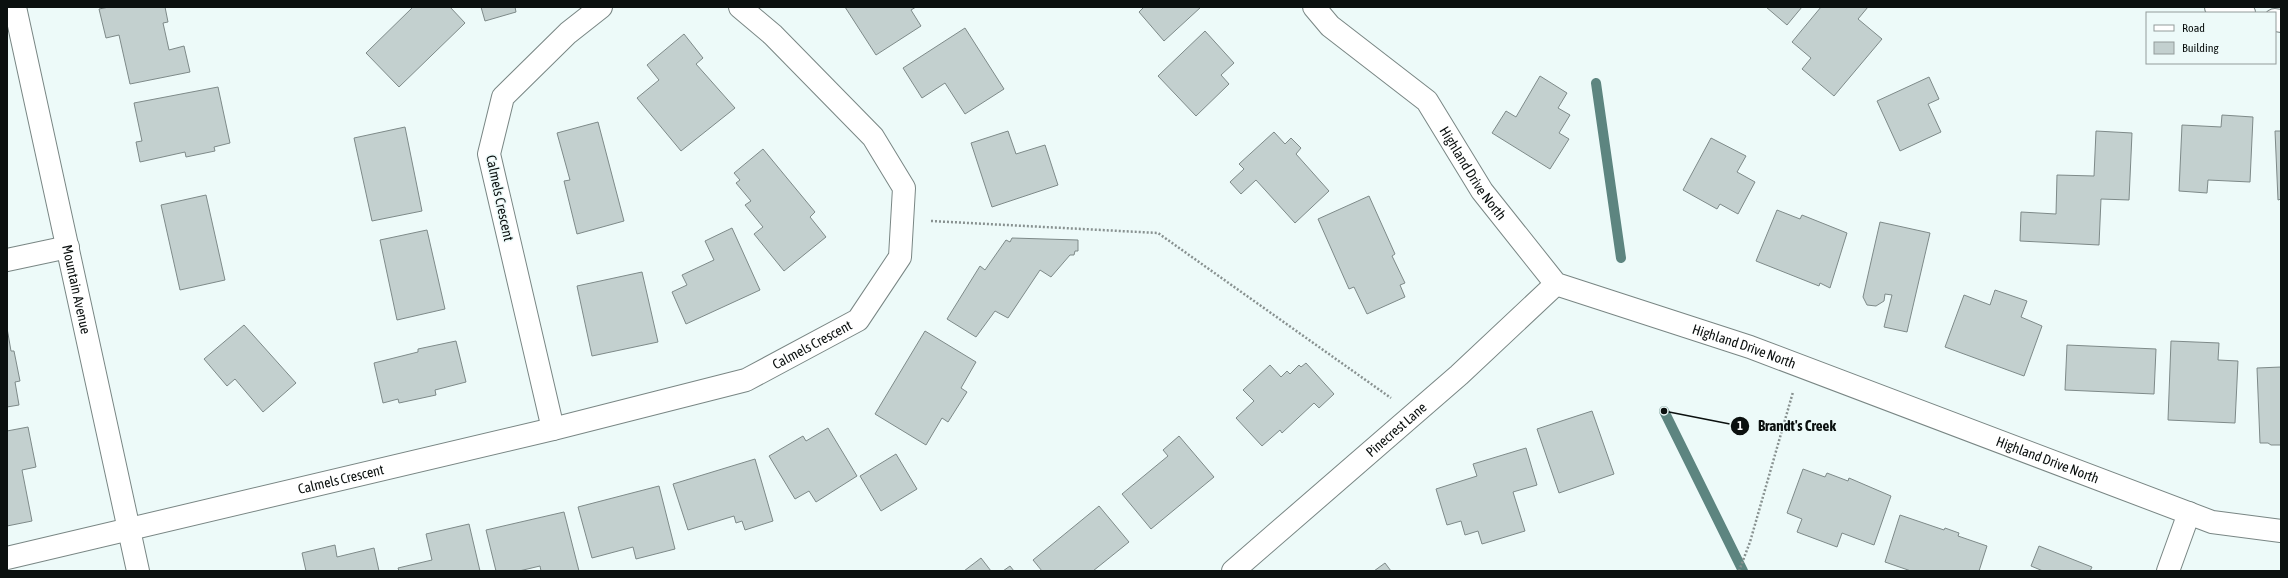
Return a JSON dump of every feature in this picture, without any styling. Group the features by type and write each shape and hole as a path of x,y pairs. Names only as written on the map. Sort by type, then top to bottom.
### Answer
{"street":[{"name":"Mountain Avenue","path":"16,7 138,571"},
{"name":"Calmels Crescent","path":"552,429 489,154 503,97 568,33 601,7"},
{"name":"Calmels Crescent","path":"7,558 552,429 746,380 858,320 900,257 904,188 873,137 773,35 740,7"},
{"name":"Highland Drive North","path":"1314,7 1330,26 1427,101 1482,191 1556,284 1750,347 2212,522 2281,530"},
{"path":"2216,7 2239,12"},
{"path":"7,260 68,247"},
{"name":"Pinecrest Lane","path":"1233,571 1459,375 1556,284"},
{"path":"2168,571 2189,513"}],"path":[{"path":"902,219 1158,233 1413,414"},
{"path":"1739,571 1750,542 1800,367"}],"building":[{"path":"109,7 165,7 168,22 163,23 169,50 184,46 190,72 130,84 119,35 106,38 99,9"},
{"path":"413,7 450,7 465,23 399,87 366,53"},
{"path":"481,7 515,7 516,12 485,21"},
{"path":"845,7 916,7 911,10 921,26 876,55"},
{"path":"1144,7 1201,7 1164,41 1139,12"},
{"path":"1766,7 1802,7 1787,25"},
{"path":"1821,7 1868,7 1858,19 1882,39 1834,96 1802,69 1811,58 1792,42"},
{"path":"965,28 1004,89 965,114 945,83 922,98 903,68"},
{"path":"1205,31 1234,63 1221,75 1229,84 1196,116 1158,76"},
{"path":"684,34 703,58 696,64 735,108 681,151 637,98 659,80 647,65"},
{"path":"1540,76 1567,93 1558,108 1570,115 1559,133 1569,139 1550,169 1492,133 1506,111 1516,117"},
{"path":"1929,77 1939,99 1928,104 1941,132 1900,151 1877,101"},
{"path":"218,87 230,143 214,147 215,151 186,157 185,152 140,162 136,142 142,141 134,103"},
{"path":"2222,115 2253,117 2250,182 2208,180 2207,193 2179,191 2182,125 2221,127"},
{"path":"598,122 624,221 577,234 564,181 570,180 557,133"},
{"path":"405,127 422,211 372,221 354,138"},
{"path":"1008,131 1016,154 1045,145 1058,185 992,207 971,143"},
{"path":"2096,131 2132,133 2129,200 2101,199 2099,245 2020,241 2021,212 2056,214 2057,175 2094,176"},
{"path":"2275,131 2281,131 2281,199 2278,200"},
{"path":"1274,132 1285,144 1291,138 1301,148 1296,154 1329,191 1295,223 1256,180 1241,194 1230,182 1244,169 1239,164"},
{"path":"1711,138 1746,156 1737,172 1755,182 1738,214 1720,204 1717,209 1683,190"},
{"path":"763,149 815,212 810,217 826,237 784,271 754,234 763,227 745,205 751,201 736,183 740,180 734,173"},
{"path":"206,195 225,280 180,290 161,205"},
{"path":"1369,196 1395,254 1392,256 1405,283 1400,285 1405,297 1367,314 1354,287 1349,289 1318,219"},
{"path":"1777,210 1800,219 1802,215 1847,233 1830,288 1820,283 1819,286 1756,261"},
{"path":"1880,222 1930,233 1907,332 1884,327 1892,295 1885,294 1884,301 1876,306 1867,305 1863,297"},
{"path":"732,228 760,290 686,324 672,292 687,285 682,275 714,260 705,241"},
{"path":"427,230 445,309 397,320 380,240"},
{"path":"1012,238 1078,240 1078,251 1075,251 1074,255 1070,255 1051,277 1040,270 1008,318 995,311 976,337 947,319 980,266 985,270 1006,240 1010,242"},
{"path":"642,272 658,342 592,356 577,286"},
{"path":"1995,290 2027,301 2021,317 2042,326 2024,376 1945,347 1964,295 1990,305"},
{"path":"244,325 296,383 263,412 235,379 227,386 204,359"},
{"path":"7,328 11,351 14,351 20,381 15,382 19,405 7,407"},
{"path":"925,331 976,362 961,388 967,392 948,422 942,418 926,445 875,414"},
{"path":"456,341 466,382 435,390 436,395 399,403 398,399 383,403 374,363 418,352 418,349"},
{"path":"2171,341 2219,343 2218,360 2238,361 2235,423 2168,420"},
{"path":"2067,345 2156,349 2154,394 2065,390"},
{"path":"1306,363 1334,394 1319,408 1314,403 1282,433 1280,430 1262,446 1236,418 1254,401 1243,390 1270,365 1281,377 1287,371 1290,374 1299,365 1301,367"},
{"path":"2281,367 2281,445 2260,443 2257,368"},
{"path":"1592,411 1614,474 1559,493 1537,429"},
{"path":"28,427 36,467 22,470 32,521 7,526 7,431"},
{"path":"828,428 857,476 816,502 809,491 795,499 769,456 803,436 806,441"},
{"path":"1179,436 1214,477 1151,529 1122,494 1168,456 1163,450"},
{"path":"1526,448 1537,485 1513,492 1525,531 1482,544 1478,531 1465,535 1461,521 1447,525 1436,489 1477,476 1473,464"},
{"path":"896,454 917,489 881,511 860,476"},
{"path":"755,459 773,521 745,530 742,521 736,523 734,516 688,530 673,484"},
{"path":"1803,469 1825,477 1827,473 1848,481 1849,478 1891,496 1874,545 1842,533 1837,547 1797,532 1802,519 1787,513"},
{"path":"659,486 675,549 636,559 633,547 592,558 578,507"},
{"path":"1099,506 1129,542 1093,571 1042,571 1033,560"},
{"path":"564,512 579,571 541,571 540,566 519,571 496,571 486,530"},
{"path":"1900,515 1944,530 1945,528 1959,533 1958,536 1987,546 1979,571 1911,571 1885,562"},
{"path":"469,524 480,571 399,571 398,568 432,560 426,534"},
{"path":"335,545 337,557 374,548 379,571 306,571 302,553"},
{"path":"2039,546 2092,567 2090,571 2043,571 2031,566"},
{"path":"981,558 991,571 964,571"},
{"path":"1385,563 1391,571 1374,571"},
{"path":"1010,566 1014,571 1003,571"}],"waterway":[{"path":"1596,83 1621,258"},
{"path":"1664,411 1743,571"}],"place":[{"name":"Brandt's Creek","path":"1664,411"}]}
